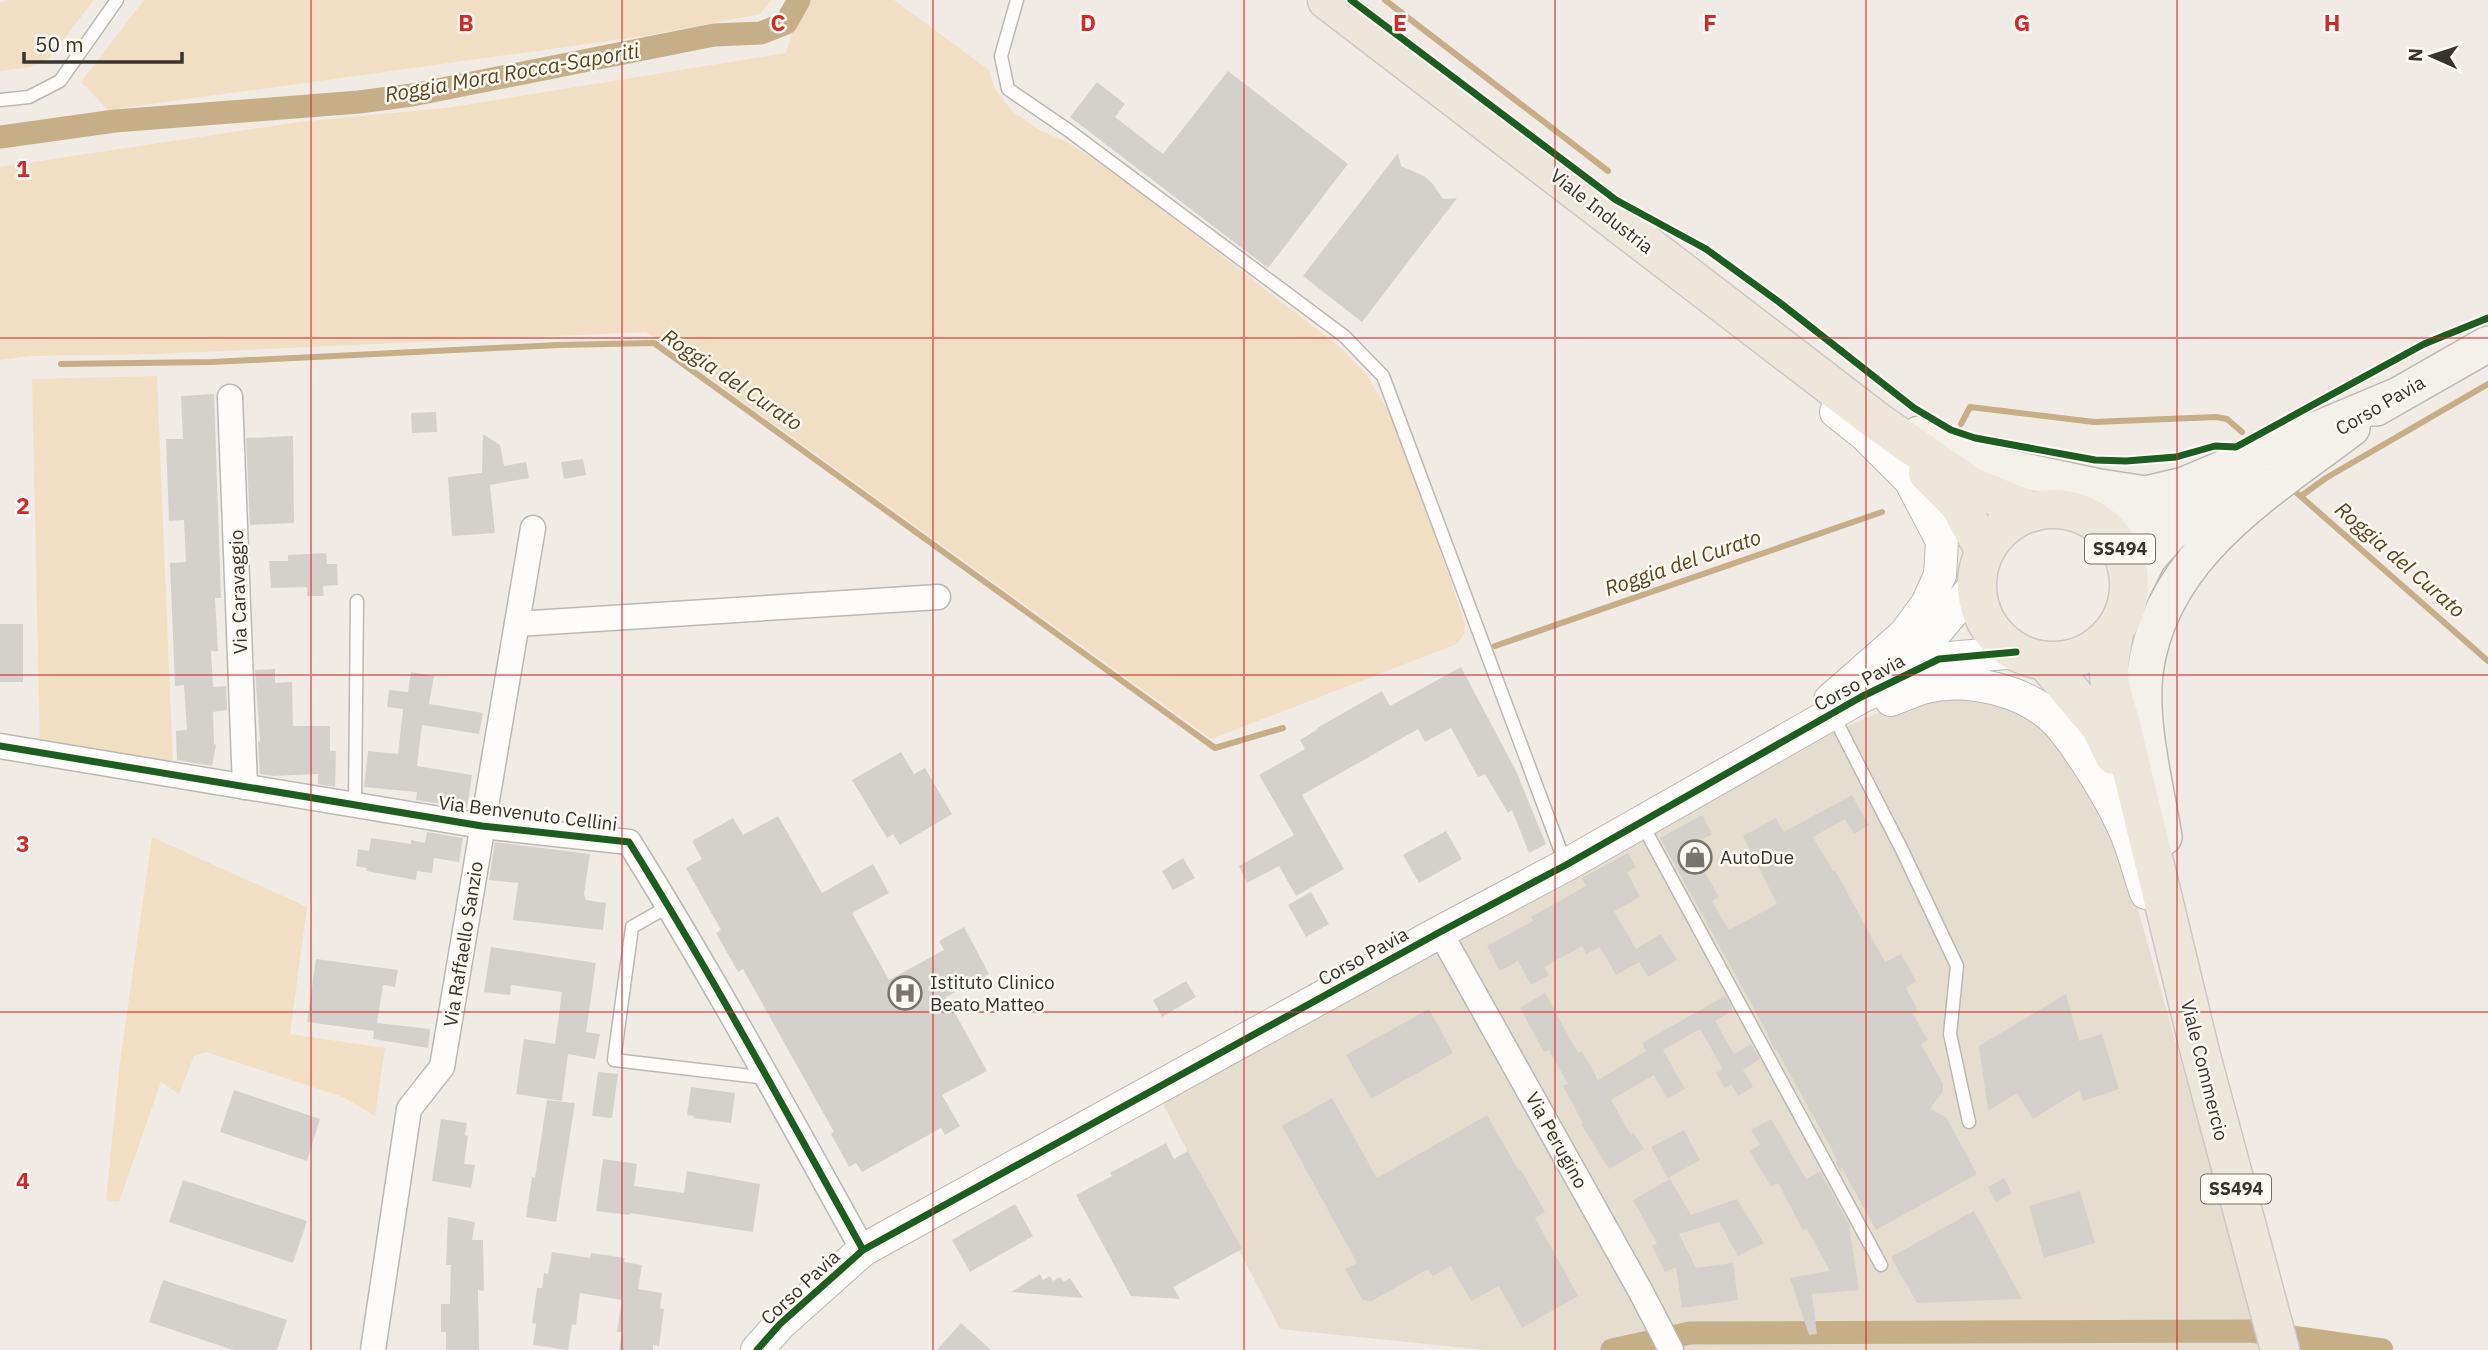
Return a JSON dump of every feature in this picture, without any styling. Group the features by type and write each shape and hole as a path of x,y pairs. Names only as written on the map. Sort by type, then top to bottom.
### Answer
{"main road":[{"name":"Viale Industria","path":"1327,0 1878,422 1970,486 2033,512"},
{"path":"1680,271 1766,318 1913,431 1945,450 1977,461 2100,487 2146,494 2184,485 2394,397"},
{"name":"Corso Pavia","path":"2272,467 2488,344"},
{"path":"2200,1052 2146,732 2145,675 2154,627 2178,581 2212,540 2245,508 2394,397"},
{"name":"Viale Industria","path":"1878,422 1959,504 1982,566"},
{"path":"2077,513 2119,519 2163,514 2272,467"},
{"path":"2129,597 2148,559 2171,533 2272,467"},
{"name":"SS494","path":"2054,509 2077,513 2096,522 2112,537 2123,555 2129,576 2129,597 2124,616 2113,633 2094,650 2071,660 2030,657 1999,639 1987,622 1979,603 1982,566 1997,534 2014,520 2033,512 2054,509"},
{"name":"Viale Commercio","path":"2113,633 2107,669 2108,686 2119,717 2164,911 2277,1340"},
{"name":"Viale Commercio","path":"2030,657 2099,726 2113,753 2164,911"}],"street":[{"path":"1680,271 1761,353 1865,435 1910,480 1942,541 1940,575 1927,604 1905,634 1832,712"},
{"name":"Via Caravaggio","path":"230,397 245,787"},
{"name":"Via Raffaello Sanzio","path":"373,1350 409,1109 442,1067 533,528"},
{"name":"Corso Pavia","path":"1861,697 1930,639 1982,566"},
{"path":"517,624 938,597"},
{"name":"Corso Pavia","path":"757,1350 780,1324 863,1250 1440,932 1642,824 1832,712 1939,659 2030,657"},
{"path":"1832,712 1927,687 1980,685 2005,692 2040,709 2057,722 2122,822 2200,1052"},
{"name":"Via Benvenuto Cellini","path":"0,746 482,825 629,842 768,1078 863,1250"},
{"name":"Via Perugino","path":"1440,932 1667,1342"}],"lane":[{"path":"0,100 29,97 60,81 117,0"},
{"path":"1017,0 1001,56 1008,89 1068,130 1344,335 1383,376 1566,866"},
{"path":"355,805 357,601"},
{"path":"1832,712 1957,966 1950,1034 1969,1122"},
{"path":"1642,824 1881,1265"},
{"path":"669,906 632,927 614,1060 768,1078"}],"shaded area":[{"path":"8,0 94,0 48,59 31,67 0,71 0,3"},
{"path":"144,0 771,0 760,14 645,36 108,110 81,82"},
{"path":"810,0 894,0 989,70 994,87 1012,111 1116,174 1341,348 1366,374 1397,426 1465,623 1464,634 1457,644 1211,739 646,332 155,354 30,356 0,360 0,167 299,122 446,108 786,53 793,30"},
{"path":"157,376 173,766 40,747 32,379"},
{"path":"1932,695 1988,696 2047,726 2116,832 2263,1350 1485,1350 1280,1329 1162,1102 1819,739 1880,712"},
{"path":"152,837 307,907 290,1034 385,1048 375,1116 343,1097 206,1052 194,1056 179,1094 161,1082 119,1202 106,1200 120,1062"}],"building":[{"path":"1228,71 1348,164 1268,268 1070,117 1097,82 1125,104 1115,117 1163,154"},
{"path":"1398,153 1401,166 1424,176 1443,199 1457,198 1362,322 1303,276"},
{"path":"214,394 221,598 215,598 218,651 211,651 213,687 226,686 227,710 213,712 216,745 212,766 177,760 176,731 187,730 184,685 175,686 170,563 186,562 184,520 169,521 166,439 183,439 181,396"},
{"path":"436,412 437,432 412,433 411,413"},
{"path":"483,434 500,445 504,466 526,462 529,478 490,485 495,533 452,536 448,477 482,473"},
{"path":"293,436 294,523 250,525 246,438"},
{"path":"583,459 586,475 564,479 561,462"},
{"path":"326,553 327,564 337,564 338,585 323,586 324,596 307,596 307,587 271,588 269,561 288,561 288,555"},
{"path":"0,624 23,624 23,682 0,682"},
{"path":"1461,667 1516,771 1546,844 1529,853 1512,810 1508,813 1485,774 1478,777 1451,728 1425,742 1418,729 1302,795 1344,869 1296,896 1279,866 1247,883 1239,866 1294,835 1259,775 1305,749 1300,740 1317,728 1382,691 1390,706"},
{"path":"275,669 275,683 292,682 293,726 330,726 330,751 336,751 335,787 318,784 318,774 260,774 255,670"},
{"path":"411,672 434,676 429,704 483,713 479,734 422,725 417,766 472,775 467,808 416,800 417,792 364,787 368,751 398,754 403,709 387,707 389,690 408,692"},
{"path":"901,752 914,774 925,768 952,814 900,845 893,834 887,838 852,780"},
{"path":"1852,795 1869,825 1854,834 1845,819 1813,837 1833,871 1835,870 1885,962 1901,954 1916,981 1906,988 1918,1011 1913,1014 1928,1040 1921,1044 1943,1084 1943,1091 1930,1109 1946,1117 1977,1174 1876,1230 1841,1166 1842,1174 1836,1163 1838,1161 1660,838 1702,815 1712,834 1690,846 1719,897 1712,901 1729,930 1777,904 1743,836 1776,818 1784,832"},
{"name":"Istituto Clinico Beato Matteo","path":"778,816 822,893 873,864 889,893 852,913 889,980 944,950 939,941 964,927 989,974 946,997 987,1071 942,1095 960,1126 945,1135 941,1128 862,1172 856,1163 849,1167 831,1134 834,1132 743,969 738,972 716,933 721,930 686,868 702,859 692,841 733,818 743,835"},
{"path":"1446,831 1462,859 1419,883 1403,855"},
{"path":"427,832 463,838 459,862 434,858 432,873 417,871 416,880 366,871 367,868 356,866 358,849 369,851 371,838 411,844 411,840 425,843"},
{"path":"495,842 590,854 584,894 586,900 606,903 603,930 513,920 518,883 489,880"},
{"path":"1628,853 1636,867 1627,872 1640,897 1614,911 1636,949 1661,934 1677,960 1648,977 1639,962 1616,975 1600,947 1586,954 1582,946 1544,967 1549,975 1531,985 1518,961 1500,971 1487,946 1533,921 1531,917 1586,886 1582,878"},
{"path":"1183,858 1195,878 1173,890 1162,871"},
{"path":"1311,892 1329,924 1306,937 1288,905"},
{"path":"491,947 596,963 586,1032 600,1034 595,1059 568,1054 562,1101 516,1094 524,1039 555,1044 562,992 511,985 510,995 484,992"},
{"path":"316,959 398,970 395,987 383,985 377,1023 430,1029 428,1048 373,1039 374,1031 307,1022"},
{"path":"1186,981 1196,997 1162,1017 1153,1000"},
{"path":"1545,993 1578,1053 1582,1051 1598,1080 1646,1051 1642,1043 1725,996 1733,1010 1715,1021 1734,1054 1751,1044 1760,1059 1743,1070 1753,1087 1738,1096 1731,1084 1725,1088 1716,1073 1723,1069 1700,1029 1663,1050 1685,1089 1667,1099 1654,1075 1611,1100 1631,1135 1634,1133 1644,1149 1609,1169 1581,1124 1583,1123 1563,1086 1568,1084 1549,1050 1544,1052 1520,1008"},
{"path":"2066,994 2079,1041 2102,1034 2119,1089 2083,1101 2080,1090 2033,1119 2017,1093 1988,1111 1979,1046"},
{"path":"1429,1009 1453,1053 1371,1099 1346,1055"},
{"path":"598,1072 618,1074 612,1118 592,1116"},
{"path":"691,1087 735,1093 731,1123 687,1115"},
{"path":"234,1090 320,1119 307,1161 220,1132"},
{"path":"1332,1098 1377,1178 1487,1115 1545,1212 1535,1218 1578,1296 1522,1328 1499,1286 1471,1301 1451,1266 1433,1276 1428,1269 1370,1302 1362,1299 1345,1269 1357,1263 1282,1126"},
{"path":"547,1100 575,1103 556,1222 526,1217"},
{"path":"441,1119 467,1123 464,1164 475,1165 471,1188 432,1181"},
{"path":"1771,1119 1806,1179 1820,1171 1849,1225 1859,1290 1812,1294 1817,1334 1809,1335 1790,1278 1830,1271 1807,1229 1803,1230 1778,1183 1771,1187 1750,1151 1760,1145 1751,1130"},
{"path":"1684,1130 1700,1160 1668,1178 1651,1147"},
{"path":"1166,1143 1174,1159 1188,1151 1242,1249 1173,1287 1180,1299 1131,1296 1076,1195"},
{"path":"603,1159 637,1164 634,1186 684,1193 687,1171 760,1184 753,1232 630,1213 596,1211"},
{"path":"2004,1178 2012,1193 1996,1202 1988,1187"},
{"path":"1670,1179 1691,1215 1737,1199 1764,1243 1738,1256 1719,1222 1679,1234 1696,1268 1733,1263 1738,1300 1682,1308 1676,1267 1665,1272 1652,1246 1657,1243 1633,1200"},
{"path":"183,1180 307,1221 293,1263 169,1222"},
{"path":"2080,1191 2095,1243 2044,1258 2029,1206"},
{"path":"1015,1204 1033,1236 970,1272 952,1240"},
{"path":"1974,1211 2022,1299 1917,1303 1891,1257"},
{"path":"448,1217 475,1222 472,1240 483,1240 484,1291 478,1290 479,1350 446,1350 446,1332 441,1332 441,1304 450,1304 451,1265 446,1265"},
{"path":"552,1252 590,1258 591,1253 625,1258 624,1262 642,1265 638,1289 662,1293 660,1308 664,1309 659,1346 653,1345 653,1350 619,1350 622,1332 617,1332 622,1300 580,1293 576,1325 572,1324 568,1350 533,1345 536,1324 532,1323 537,1288 542,1288 544,1273 548,1274"},
{"path":"1040,1274 1043,1280 1050,1276 1053,1281 1060,1277 1064,1282 1070,1278 1083,1298 1011,1292"},
{"path":"163,1280 287,1320 277,1350 233,1350 149,1322"},
{"path":"961,1323 991,1350 937,1350"}],"waterway":[{"name":"Roggia Mora Rocca-Saporiti","path":"0,137 115,121 359,102 412,95 714,35 761,33 786,23 799,0"},
{"path":"1385,0 1608,171"},
{"name":"Roggia del Curato","path":"61,364 212,362 558,345 654,343 1215,748 1283,728"},
{"path":"2301,496 2326,478 2488,384"},
{"name":"Roggia del Curato","path":"1961,424 1970,407 2094,422 2216,417 2227,419 2242,432"},
{"name":"Roggia del Curato","path":"2290,487 2488,661"},
{"name":"Roggia del Curato","path":"1495,646 1882,512"},
{"path":"1612,1350 1690,1333 2251,1331 2382,1350"}],"cycle path":[{"path":"1351,0 1616,200 1706,249 1779,302 1914,408 1951,430 1975,438 2095,460 2126,461 2176,457 2215,446 2236,447 2424,344 2488,318"},
{"path":"757,1350 780,1324 863,1250 1566,865 1861,697 1939,659 2016,652"},
{"path":"0,746 482,826 629,842 719,993 863,1250"}],"place":[{"name":"AutoDue","path":"1695,857"},
{"name":"Istituto Clinico Beato Matteo","path":"905,993"}]}
